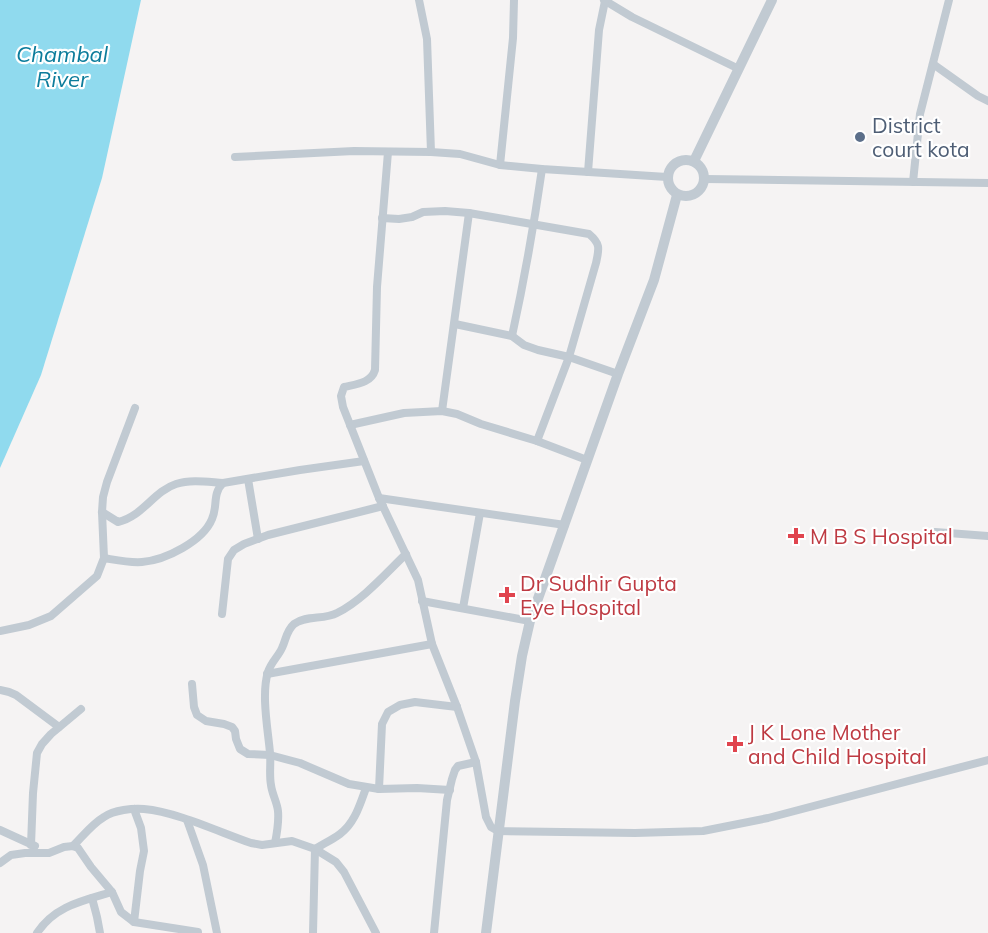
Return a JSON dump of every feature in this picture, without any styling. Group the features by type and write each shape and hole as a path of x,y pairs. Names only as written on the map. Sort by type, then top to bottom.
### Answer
{"street":[{"path":"419,0 427,39 431,152"},
{"path":"500,165 513,38 514,0"},
{"path":"588,172 599,30 604,0 632,17 739,69"},
{"path":"694,161 772,0"},
{"path":"913,182 920,114 949,0"},
{"path":"933,64 988,101"},
{"path":"235,158 354,151 431,152 460,154 500,165 542,170 667,177"},
{"path":"388,152 377,287 375,370 373,376 366,381 344,387 343,407 381,502 418,580 432,644 476,762 486,817 491,827 498,831 635,833 703,831 768,818 988,760"},
{"path":"687,159 700,166 705,179 698,192 692,196 684,196 677,195 672,190 667,177 674,164 687,159"},
{"path":"512,336 542,170"},
{"path":"705,179 988,183"},
{"path":"486,933 517,690 530,621 654,280 677,195"},
{"path":"382,218 399,219 423,212 437,211 469,213 589,234 596,240 599,248 569,357 537,441"},
{"path":"442,411 469,213"},
{"path":"455,324 512,336 524,345 618,374"},
{"path":"0,631 29,625 51,616 97,576 104,558 102,512 107,482 135,408"},
{"path":"350,425 404,413 442,411 537,441 587,460"},
{"path":"102,512 118,522 125,521 166,489 189,481 223,483 364,461"},
{"path":"248,479 258,539"},
{"path":"104,558 142,562 157,559 183,548 204,531 213,518 218,489 223,483"},
{"path":"222,614 228,559 234,550 258,539 381,502 565,525"},
{"path":"463,608 480,513"},
{"path":"935,532 988,536"},
{"path":"275,843 278,810 270,782 266,686 271,663 283,646 290,628 297,622 335,615 366,592 406,554"},
{"path":"422,601 530,621"},
{"path":"267,674 432,644"},
{"path":"192,684 197,715 206,721 232,727 240,749 248,754 300,763 349,784 366,788 450,789"},
{"path":"0,690 16,695 59,727"},
{"path":"379,789 381,724 388,712 400,705 415,702 457,707"},
{"path":"31,845 37,753 42,744 59,727 81,709"},
{"path":"434,933 447,800 452,778 459,766 476,762"},
{"path":"315,849 348,826 366,788"},
{"path":"73,846 91,826 105,816 134,809 144,809 187,820 251,843 262,845 292,842 315,849 336,862 344,872 376,933"},
{"path":"134,809 141,828 144,851 134,922"},
{"path":"187,820 203,865 217,933"},
{"path":"0,830 49,853"},
{"path":"0,863 11,855 49,853 73,846 78,848 112,891 121,912 134,922 200,933"},
{"path":"313,933 315,849"},
{"path":"37,933 42,925 69,905 112,891"},
{"path":"92,898 100,933"}],"water":[{"name":"Chambal River","path":"0,0 141,0 102,178 41,375 0,468"}],"place":[{"name":"District court kota","path":"860,137"},
{"name":"M B S Hospital","path":"796,536"},
{"name":"Dr Sudhir Gupta Eye Hospital","path":"507,595"},
{"name":"J K Lone Mother and Child Hospital","path":"735,744"}]}
